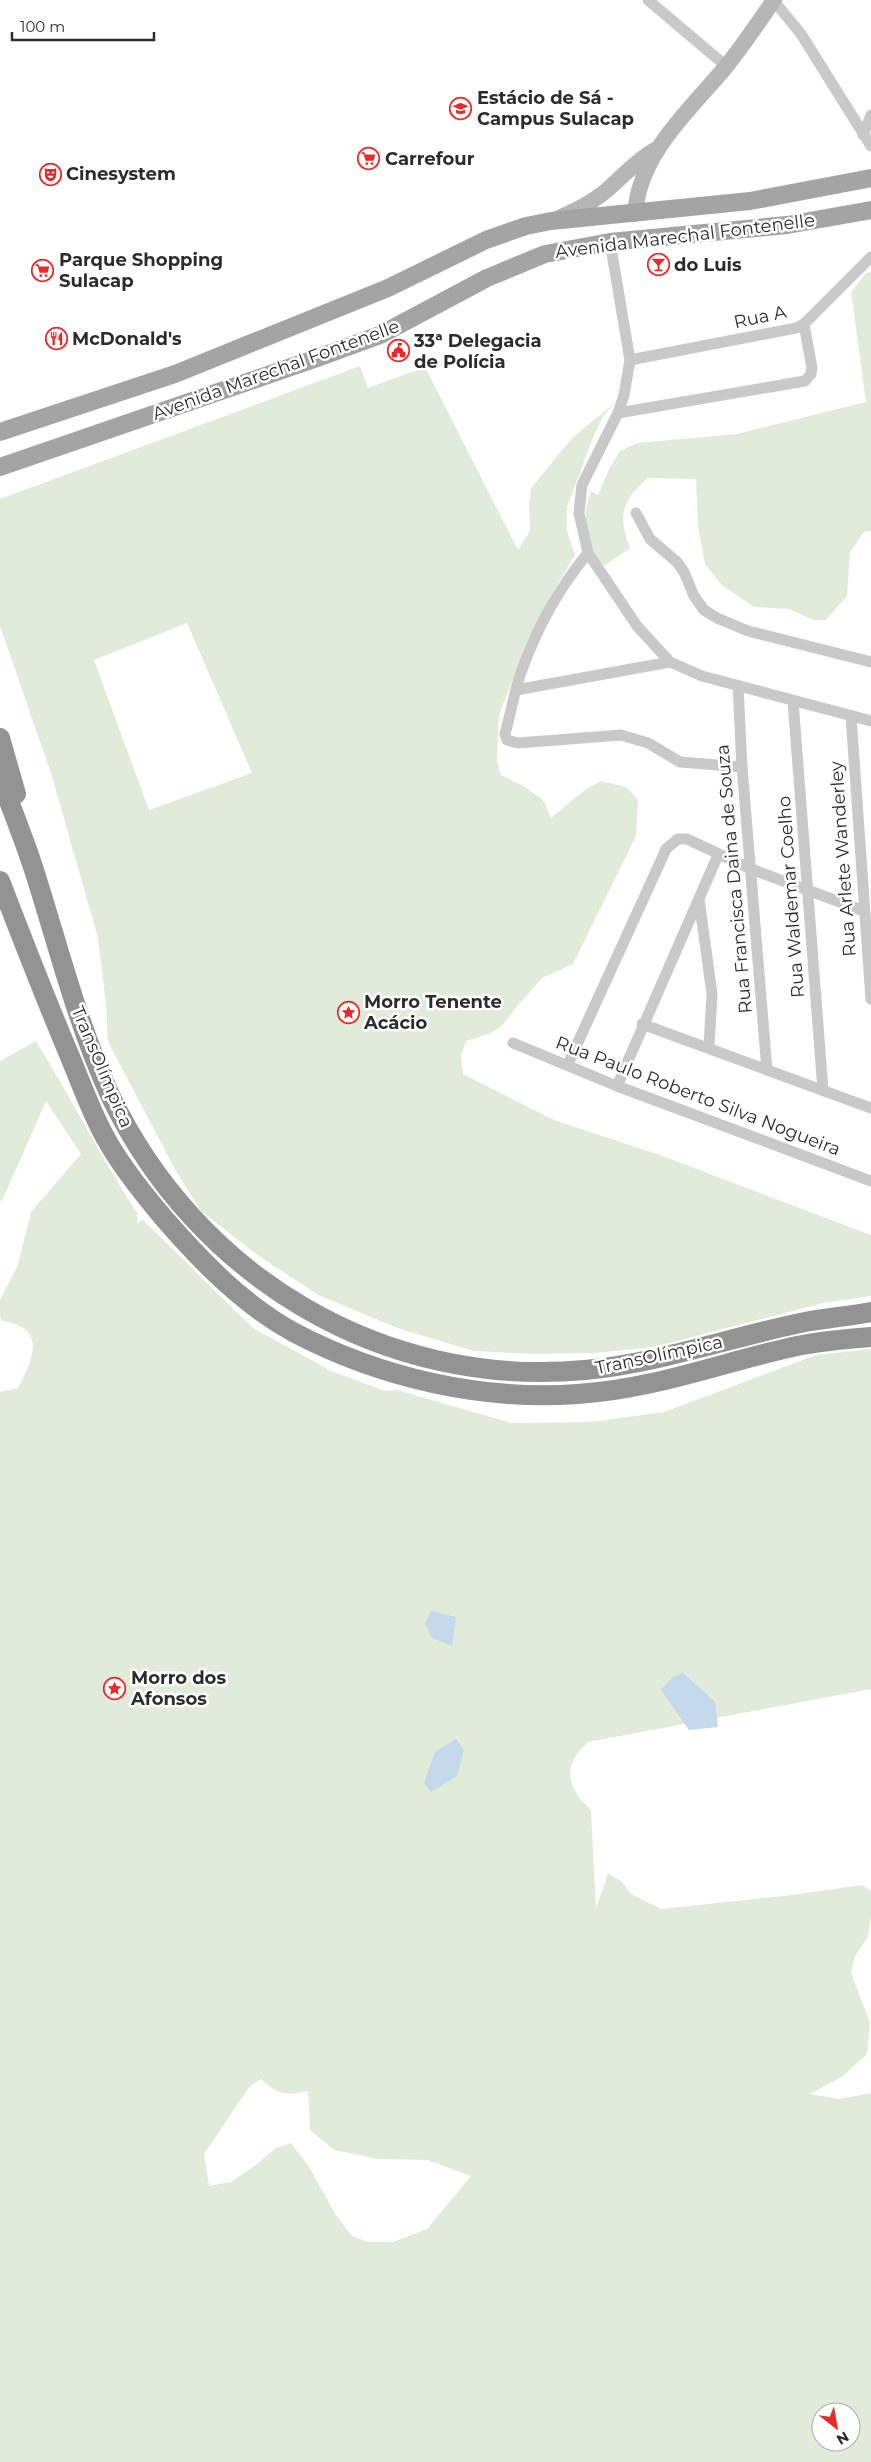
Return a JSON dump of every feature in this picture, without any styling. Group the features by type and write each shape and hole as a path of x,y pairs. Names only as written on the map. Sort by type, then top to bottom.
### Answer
{"highway":[{"path":"0,738 19,807 21,831"},
{"name":"TransOlímpica","path":"0,778 21,831 88,1042 132,1138 193,1220 234,1258 317,1316 359,1337 458,1365 532,1372 583,1370 634,1364 806,1322 871,1312"},
{"name":"TransOlímpica","path":"0,881 46,1002 89,1104 112,1150 136,1186 182,1239 216,1274 250,1302 294,1332 346,1356 389,1372 447,1386 522,1396 623,1390 678,1379 797,1346 871,1336"}],"main road":[{"path":"574,247 618,228 629,221 636,208 642,179 657,149 726,66 774,0"},
{"path":"551,221 573,212 606,191 637,162 657,149"},
{"name":"Avenida Marechal Fontenelle","path":"0,432 175,374 388,288 486,240 526,226 636,208 786,195 871,178"},
{"path":"606,191 618,191 628,194 636,208"},
{"path":"786,195 794,208 792,218 787,225"},
{"name":"Avenida Marechal Fontenelle","path":"2,467 311,360 380,334 519,264 545,254 574,247 610,242 787,225 871,210"}],"street":[{"path":"648,0 726,66"},
{"path":"774,0 801,34 871,146"},
{"path":"863,135 871,115"},
{"path":"610,242 630,360 624,395 618,413 582,485 581,530 588,553 636,626 670,662 702,676 871,721"},
{"name":"Rua A","path":"630,360 789,331 804,324 871,258"},
{"path":"618,413 805,381 811,374 812,368 804,324"},
{"path":"636,513 650,539 677,562 684,572 694,596 704,610 717,618 748,631 871,662"},
{"path":"588,553 556,596 532,644 516,690 506,734 507,740 513,743 621,735 648,743 680,762 742,767"},
{"path":"516,690 670,662"},
{"name":"Rua Francisca Daina de Souza","path":"738,686 742,767 767,1070"},
{"name":"Rua Waldemar Coelho","path":"793,701 823,1090"},
{"name":"Rua Arlete Wanderley","path":"851,716 871,999"},
{"path":"568,1064 666,849 678,839 687,839 751,869 808,892 864,911"},
{"path":"617,1086 642,1024 718,855"},
{"path":"699,900 712,994 709,1047"},
{"path":"642,1024 871,1108"},
{"name":"Rua Paulo Roberto Silva Nogueira","path":"513,1043 568,1064 617,1086 871,1181"}],"green space":[{"path":"871,272 871,531 864,532 850,552 847,596 826,620 813,620 790,609 754,607 722,585 705,564 698,526 696,479 648,478 639,486 627,502 624,510 624,527 630,548 604,566 589,540 586,511 591,491 598,495 609,469 620,451 637,443 737,434 866,402 851,292 866,273"},
{"path":"360,366 368,388 425,367 518,550 530,531 529,504 531,488 573,437 615,403 604,415 594,435 567,507 567,530 575,555 551,595 524,651 499,715 497,761 501,775 525,787 543,800 551,818 586,789 601,781 626,787 638,800 636,836 573,964 542,978 502,1026 491,1033 466,1041 461,1056 463,1074 554,1120 660,1155 871,1235 871,1296 823,1303 654,1347 595,1353 534,1354 474,1351 400,1329 318,1295 256,1254 201,1211 177,1173 108,1042 106,1005 98,938 51,773 0,626 0,499","holes":["187,623 252,773 149,810 94,660"]},
{"path":"36,1041 137,1213 138,1224 142,1219 253,1328 331,1371 385,1391 397,1390 512,1423 591,1422 664,1412 816,1355 871,1349 871,1689 588,1742 574,1760 570,1776 576,1793 591,1810 596,1908 608,1874 621,1881 631,1894 661,1909 784,1896 862,1885 871,1891 871,1916 868,1937 855,1956 851,1973 870,2023 867,2054 843,2076 810,2094 839,2099 871,2093 871,2462 0,2462 0,1392 18,1388 32,1356 33,1346 26,1330 17,1325 2,1321 0,1317 0,1300 18,1265 31,1212 81,1154 46,1101 2,1201 0,1200 0,1061","holes":["261,2079 277,2091 288,2094 308,2091 310,2130 334,2150 378,2159 428,2160 471,2176 427,2229 393,2242 367,2242 351,2235 336,2215 309,2167 291,2143 276,2148 231,2182 209,2186 204,2154 250,2086"]}],"water":[{"path":"431,1611 456,1617 452,1646 432,1638 425,1624"},
{"path":"683,1673 715,1702 718,1727 689,1730 661,1690 672,1678"},
{"path":"456,1739 464,1750 457,1776 431,1792 424,1783 435,1752"}],"place":[{"name":"Estácio de Sá - Campus Sulacap","path":"461,108"},
{"name":"Carrefour","path":"369,159"},
{"name":"Cinesystem","path":"50,174"},
{"name":"do Luis","path":"658,265"},
{"name":"Parque Shopping Sulacap","path":"43,270"},
{"name":"McDonald's","path":"56,339"},
{"name":"33ª Delegacia de Polícia","path":"398,351"},
{"name":"Morro Tenente Acácio","path":"348,1012"},
{"name":"Morro dos Afonsos","path":"115,1688"}]}
